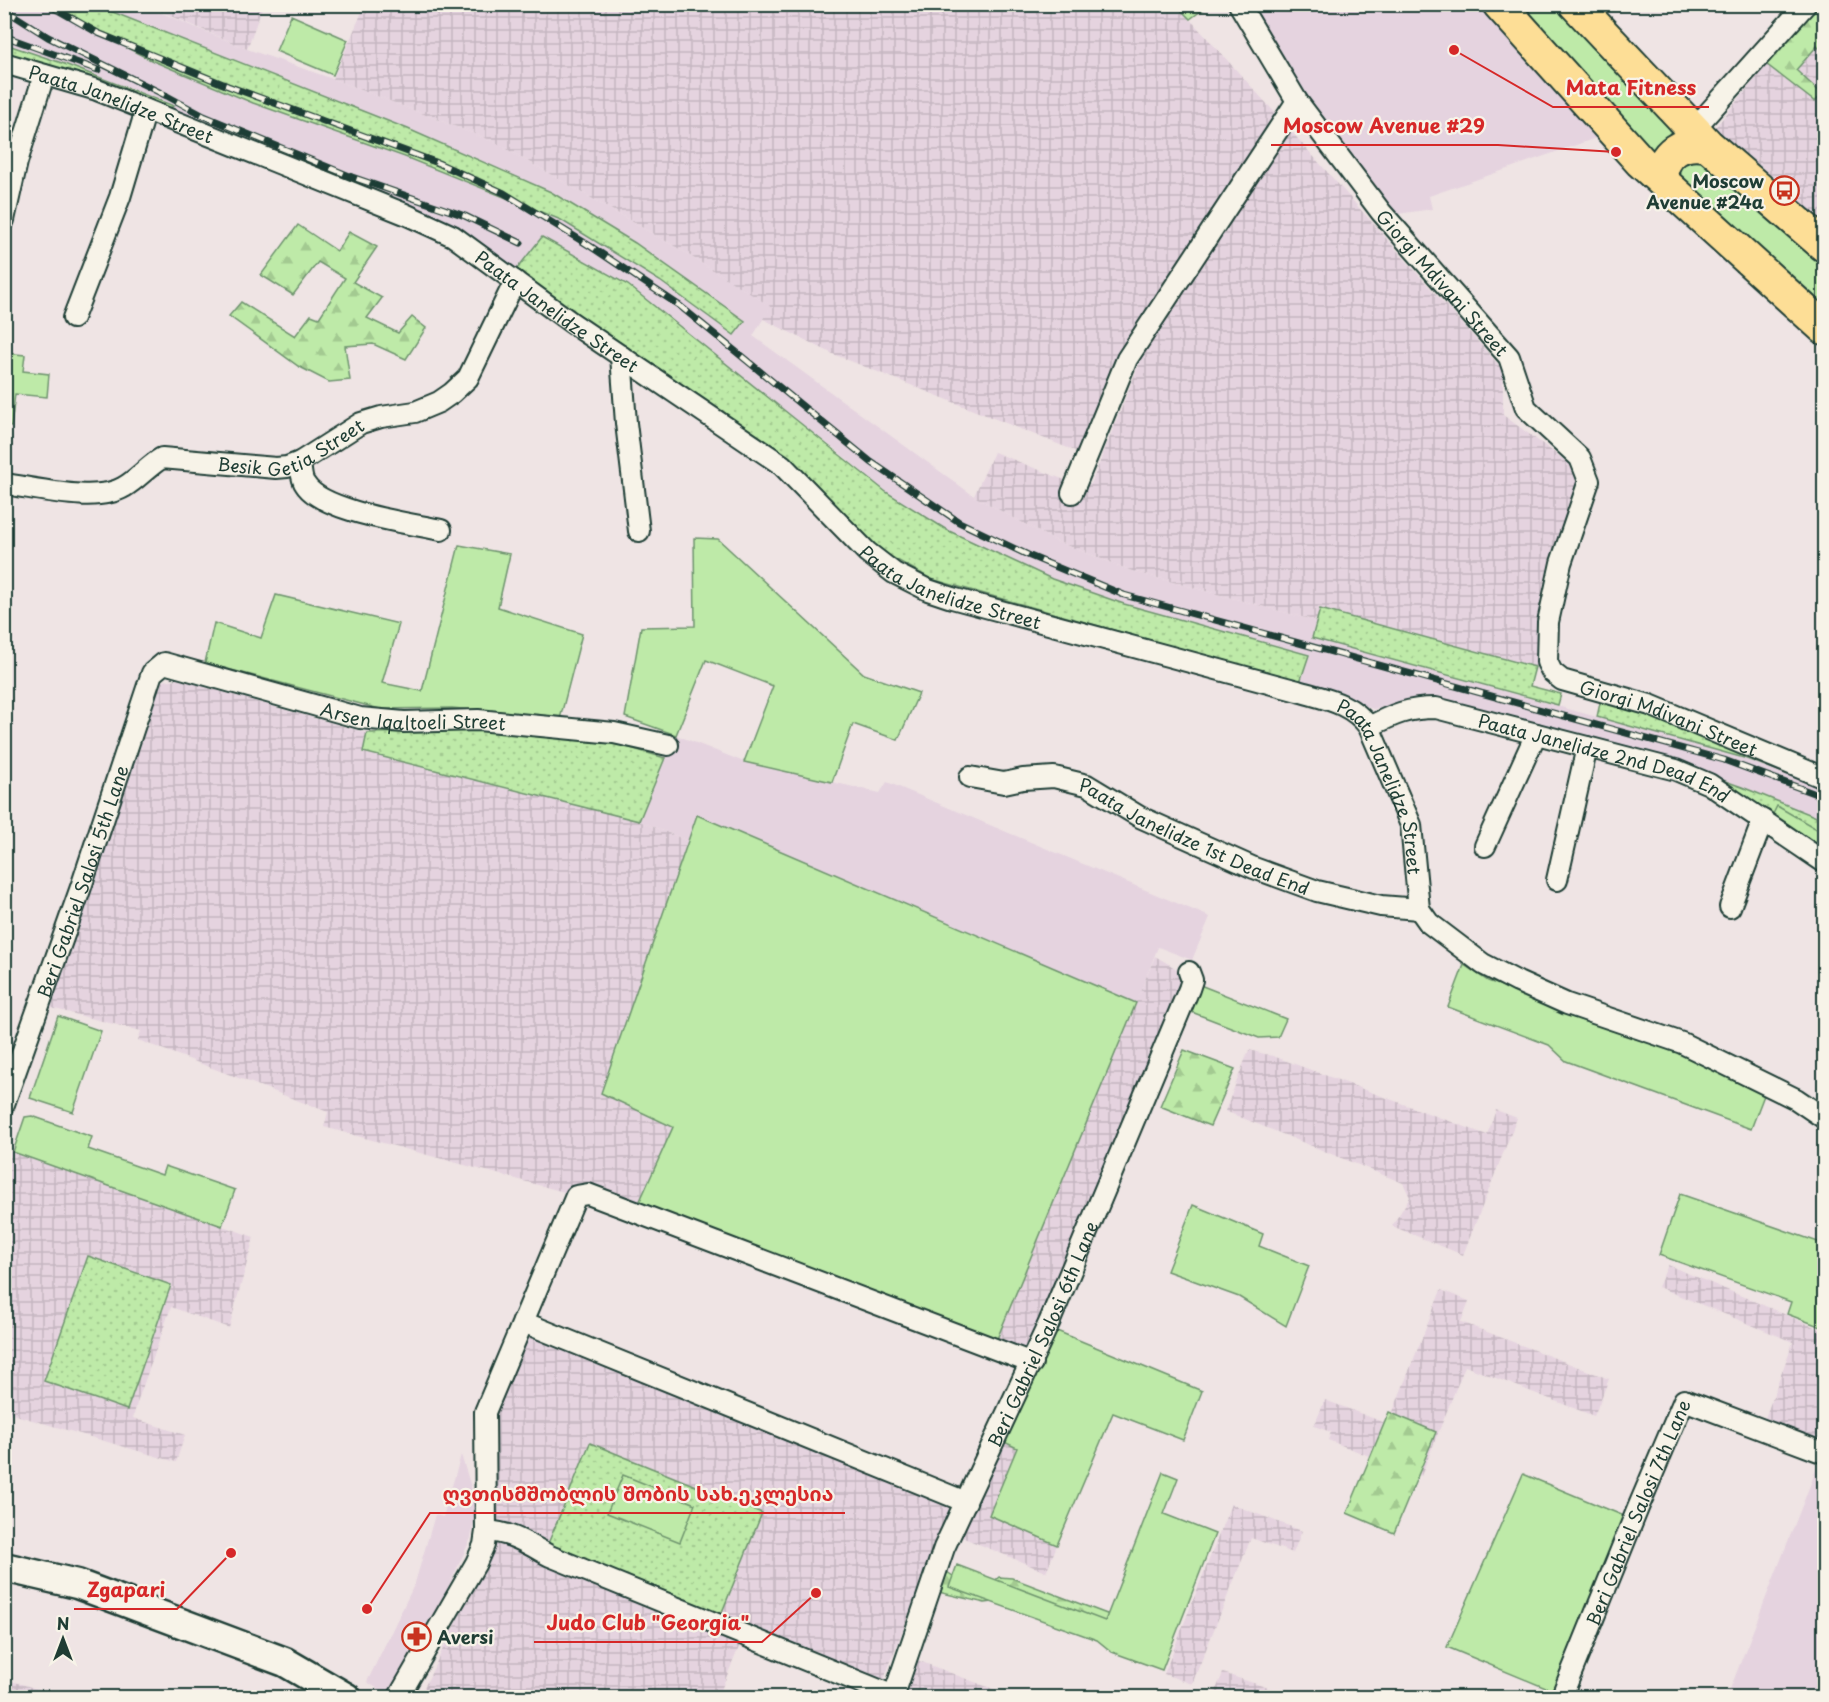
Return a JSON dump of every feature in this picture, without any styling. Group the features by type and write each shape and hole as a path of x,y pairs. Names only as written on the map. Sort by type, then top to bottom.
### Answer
{"main road":[{"path":"1499,4 1641,162 1824,328"},
{"path":"1575,4 1701,138 1824,246"},
{"path":"1661,180 1663,165 1674,152 1684,145 1696,143 1701,138"},
{"path":"4,1567 77,1584 285,1662 347,1698"}],"street":[{"name":"Giorgi Mdivani Street","path":"1239,4 1297,101 1381,212 1509,357 1526,408 1581,458 1589,481 1561,563 1548,622 1547,662 1552,672 1562,680 1650,705 1824,778"},
{"path":"1701,138 1806,4"},
{"name":"Paata Janelidze Street","path":"4,63 97,90 405,214 453,236 572,323 782,465 867,552 894,573 928,590 1333,701 1350,708 1362,716 1369,727 1411,825 1419,909 1429,923 1483,964 1518,982 1590,1012 1682,1043 1796,1099 1824,1118"},
{"path":"4,220 17,162 44,75"},
{"path":"1072,493 1127,359 1297,101"},
{"path":"73,318 120,197 146,110"},
{"name":"Besik Getia Street","path":"4,484 86,495 107,493 124,486 162,458 276,468 300,462 361,423 381,417 415,412 439,402 452,393 468,378 515,280"},
{"path":"621,356 626,423 639,531"},
{"path":"300,462 304,484 322,500 367,515 441,530"},
{"name":"Arsen Iqaltoeli Street","path":"164,663 360,718 404,722 478,720 614,733 668,745"},
{"name":"Beri Gabriel Salosi 5th Lane","path":"4,1104 81,887 152,673 164,663"},
{"name":"Paata Janelidze 2nd Dead End","path":"1369,727 1393,714 1413,708 1436,708 1676,770 1709,784 1824,862"},
{"path":"1485,846 1536,734"},
{"path":"1557,880 1587,747"},
{"name":"Paata Janelidze 1st Dead End","path":"970,777 1004,783 1054,777 1087,785 1140,817 1254,868 1317,891 1381,906 1419,909"},
{"path":"1730,907 1763,820"},
{"name":"Beri Gabriel Salosi 6th Lane","path":"894,1697 944,1548 1032,1363 1189,989 1191,980 1189,972"},
{"path":"398,1698 476,1563 484,1545 486,1531 485,1412 576,1196 588,1194 1032,1363"},
{"path":"523,1322 966,1502"},
{"name":"Beri Gabriel Salosi 7th Lane","path":"1561,1698 1684,1400 1824,1453"},
{"path":"486,1531 502,1532 516,1537 550,1556 894,1697"}],"shaded area":[{"path":"144,4 263,5 247,49"},
{"path":"1176,4 1279,117 1083,454 833,354 763,319 770,306 676,247 493,141 333,79 365,5"},
{"path":"5,5 43,5 153,61 252,103 405,157 561,220 660,281 734,334 744,321 635,243 551,192 408,129 95,5 143,5 247,49 333,79 493,141 676,247 771,306 753,336 974,496 1056,541 1132,571 1317,621 1313,638 1744,758 1824,788 1824,820 1705,774 1418,701 1373,709 1300,682 1309,655 1124,604 1052,579 947,530 886,492 835,449 542,237 516,270 460,229 361,185 167,109 62,63 5,44"},
{"path":"1247,5 1478,5 1596,138 1429,196 1432,209 1390,215 1304,94"},
{"path":"1817,5 1824,5 1824,235 1708,136"},
{"path":"1290,130 1503,370 1503,415 1582,473 1540,663 1535,667 1321,609 1317,621 1132,571 1056,541 974,496 994,452 1080,486 1091,484 1144,352"},
{"path":"177,679 367,733 364,752 639,821 688,841 601,1093 673,1127 639,1203 568,1193 324,1127 328,1112 138,1040 141,1031 51,1008 158,689 162,681"},
{"path":"676,735 744,762 880,793 887,782 1210,917 1192,960 1158,947 1136,1003 697,815 688,841 639,821"},
{"path":"1155,956 1187,975 1028,1352 997,1339"},
{"path":"1249,1050 1273,1056 1487,1135 1496,1110 1517,1118 1463,1255 1392,1226 1410,1197 1403,1183 1225,1111"},
{"path":"4,1149 254,1237 229,1328 171,1307 137,1403 133,1418 185,1435 176,1462 5,1412"},
{"path":"1668,1265 1824,1331 1824,1427 1819,1442 1764,1421 1793,1342 1658,1287"},
{"path":"1441,1290 1469,1301 1461,1322 1609,1379 1594,1416 1465,1366 1421,1476 1328,1440 1331,1432 1314,1426 1325,1400 1388,1424"},
{"path":"524,1331 951,1503 883,1682 720,1617 762,1513 547,1546 514,1525 494,1523 492,1414"},
{"path":"1002,1441 1017,1448 989,1515 1057,1545 1046,1572 959,1536"},
{"path":"461,1455 477,1506 471,1538 446,1592 395,1688 383,1692 367,1682 415,1583 435,1515 443,1517"},
{"path":"1818,1465 1824,1467 1824,1697 1727,1697"},
{"path":"1231,1504 1302,1531 1293,1553 1251,1538 1192,1684 1164,1674"},
{"path":"497,1538 742,1640 718,1697 419,1698"},
{"path":"914,1659 1014,1697 924,1697 904,1690"},
{"path":"1223,1673 1296,1697 1213,1697"},
{"path":"5,1679 63,1697 5,1697"},
{"path":"1337,1694 1337,1697 1296,1697"}],"green space":[{"path":"43,5 95,5 408,129 551,192 635,243 745,321 734,335 660,281 561,220 405,157 253,103 153,61"},
{"path":"1176,5 1209,5 1190,19"},
{"path":"1507,5 1560,5 1671,127 1669,135 1648,155"},
{"path":"1816,9 1824,16 1824,53 1817,46 1796,70 1822,94 1815,102 1766,64"},
{"path":"291,15 348,40 333,75 276,51"},
{"path":"5,44 174,106 167,109 5,57"},
{"path":"1690,153 1702,156 1824,263 1824,316 1670,172"},
{"path":"298,225 337,251 349,232 377,247 353,282 382,298 367,318 398,333 412,317 426,328 406,359 373,344 345,346 350,380 329,382 298,366 229,316 241,302 295,336 311,315 319,318 345,278 318,262 293,295 261,275"},
{"path":"542,237 628,285 886,492 947,530 1052,579 1124,604 1309,655 1300,682 931,579 870,545 622,346 516,270"},
{"path":"5,353 25,355 23,371 49,374 47,397 15,394 11,427 5,426"},
{"path":"694,538 718,539 864,674 919,693 898,740 853,724 832,782 744,762 773,686 706,660 676,735 625,717 641,627 695,626"},
{"path":"459,545 510,554 498,607 582,634 560,719 452,708 380,709 205,663 214,623 261,638 276,595 399,624 382,683 422,691"},
{"path":"1320,609 1535,667 1530,686 1561,694 1558,705 1312,638"},
{"path":"1607,700 1620,701 1824,782 1824,788 1744,758 1597,717 1600,703"},
{"path":"477,727 606,741 665,758 639,821 363,752 367,733 432,732"},
{"path":"1705,774 1824,820 1824,855"},
{"path":"1777,806 1822,832 1812,850 1770,820"},
{"path":"697,815 1136,1003 997,1339 639,1203 673,1127 601,1093"},
{"path":"1464,965 1488,981 1684,1051 1766,1090 1751,1129 1566,1061 1549,1045 1448,1007"},
{"path":"1200,985 1286,1019 1278,1037 1259,1038 1189,1011"},
{"path":"58,1016 101,1031 73,1112 30,1098"},
{"path":"1184,1050 1235,1069 1210,1126 1160,1106"},
{"path":"32,1116 92,1137 88,1149 162,1175 165,1166 235,1190 222,1226 13,1152 25,1117"},
{"path":"1680,1194 1824,1244 1824,1328 1787,1314 1791,1302 1659,1255"},
{"path":"1193,1205 1263,1234 1259,1246 1309,1266 1286,1326 1239,1297 1167,1271"},
{"path":"88,1256 171,1285 127,1410 44,1381"},
{"path":"1052,1329 1202,1391 1183,1440 1113,1413 1057,1545 989,1515 1017,1448 1002,1441"},
{"path":"1389,1412 1436,1432 1394,1533 1347,1513"},
{"path":"590,1443 762,1513 720,1617 547,1546"},
{"path":"1163,1472 1178,1478 1164,1514 1215,1534 1162,1670 1112,1652 1097,1640 949,1587 957,1565 1105,1621"},
{"path":"1523,1474 1624,1516 1553,1691 1447,1647"},
{"path":"623,1475 695,1504 680,1542 607,1513"},
{"path":"947,1572 956,1578 990,1585 999,1577 1012,1578 1141,1627 1148,1635 1001,1601 985,1603 934,1591 939,1576"}],"railway":[{"path":"47,4 98,33 228,86 438,163 504,193 590,246 680,306 871,462 959,522 1030,556 1124,595 1724,760 1824,797"},
{"path":"4,9 48,37 204,116 352,177 465,216 521,243"},
{"path":"4,36 98,70"}],"place":[{"name":"Mata Fitness","path":"1454,50"},
{"name":"Moscow Avenue #29","path":"1616,152"},
{"name":"Moscow Avenue #24a","path":"1785,190"},
{"name":"Zgapari","path":"231,1553"},
{"name":"Judo Club \"Georgia\"","path":"816,1593"},
{"name":"ღვთისმშობლის შობის სახ.ეკლესია","path":"367,1609"},
{"name":"Aversi","path":"416,1636"}]}
